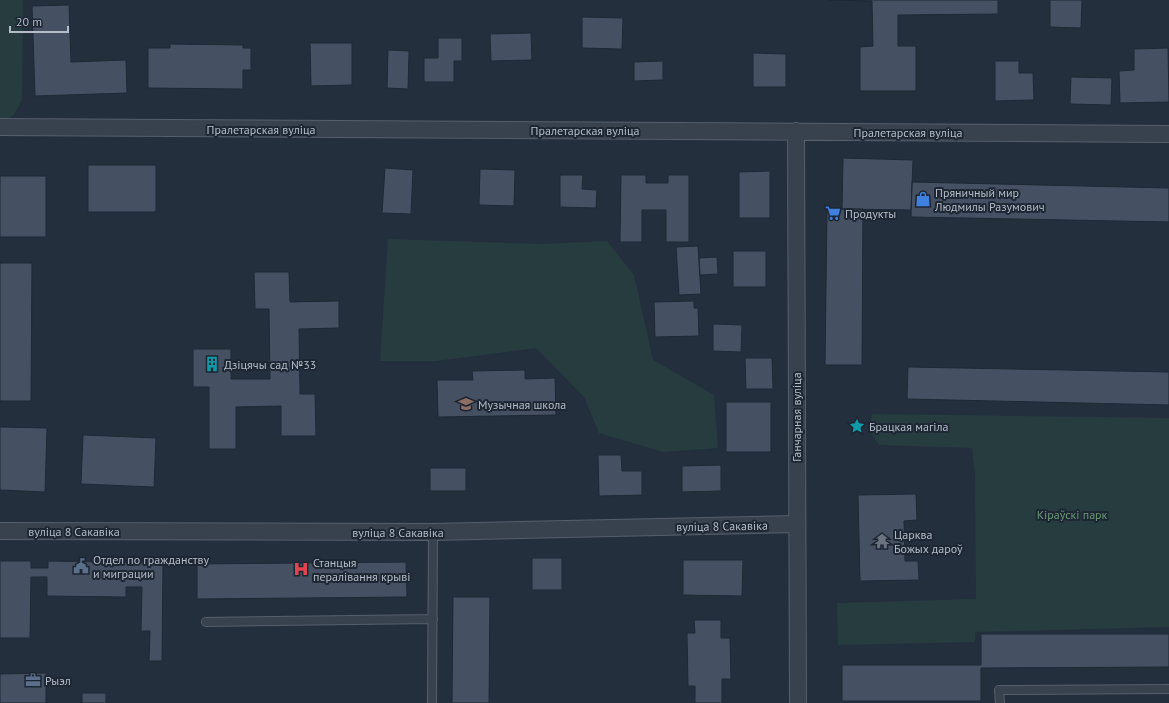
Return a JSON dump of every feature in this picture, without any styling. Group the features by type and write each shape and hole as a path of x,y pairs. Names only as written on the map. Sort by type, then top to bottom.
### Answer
{"street":[{"name":"Пралетарская вуліца","path":"0,127 1169,134"},
{"name":"Ганчарная вуліца","path":"796,131 796,524 798,703"},
{"name":"вуліца 8 Сакавіка","path":"0,531 433,532 796,524"}],"lane":[{"path":"432,703 433,532"},
{"path":"206,622 433,620"},
{"path":"1000,703 999,690 1169,689"}],"green space":[{"path":"0,0 23,0 22,100 12,117 5,120 0,120"},
{"path":"388,239 542,244 607,241 634,275 653,360 714,395 718,448 663,452 599,433 584,397 536,348 436,361 380,361"},
{"name":"Кіраўскі парк","path":"872,414 1169,418 1169,627 975,632 975,642 838,645 837,603 976,599 975,475 972,448 879,445 869,430"}],"building":[{"path":"829,0 998,0 998,14 898,15 898,46 916,46 916,91 860,91 860,47 873,46 872,1"},
{"path":"1050,0 1082,0 1081,28 1050,27"},
{"path":"69,5 71,62 126,60 127,93 35,96 32,6"},
{"path":"582,17 623,18 622,49 582,48"},
{"path":"531,33 532,60 491,61 490,34"},
{"path":"438,38 462,38 462,61 454,61 454,82 424,82 424,58 438,58"},
{"path":"310,43 352,43 352,85 311,86"},
{"path":"170,44 243,45 243,48 251,48 251,70 243,70 243,89 148,88 148,48 170,48"},
{"path":"1168,48 1169,102 1120,103 1119,71 1134,70 1134,49"},
{"path":"388,50 409,51 408,89 387,88"},
{"path":"753,53 786,54 786,87 753,87"},
{"path":"663,61 663,80 634,81 634,62"},
{"path":"995,61 1019,61 1019,73 1033,73 1034,100 995,101"},
{"path":"1071,77 1112,78 1111,105 1070,104"},
{"path":"843,158 913,160 911,210 842,209"},
{"path":"88,165 156,165 156,212 88,212"},
{"path":"385,168 413,170 411,214 382,213"},
{"path":"480,169 515,170 514,206 479,205"},
{"path":"770,171 770,218 739,218 739,172"},
{"path":"560,175 583,175 582,189 597,190 596,208 560,207"},
{"path":"621,175 646,175 646,183 668,183 668,175 689,175 689,242 666,242 666,210 642,210 642,242 620,242"},
{"path":"0,176 46,176 46,237 0,237"},
{"path":"912,182 1169,188 1169,222 911,217"},
{"path":"827,209 863,209 862,365 825,365"},
{"path":"698,246 701,294 679,295 676,247"},
{"path":"733,251 766,251 766,287 733,287"},
{"path":"717,257 718,274 700,275 699,258"},
{"path":"0,263 32,263 31,401 0,401"},
{"name":"Дзіцячы сад №33","path":"254,272 289,272 290,302 339,301 339,328 299,329 300,394 315,394 316,436 281,436 281,406 236,407 236,449 209,449 209,387 193,387 193,349 231,349 231,379 270,379 269,309 255,309"},
{"path":"694,301 694,308 698,308 699,336 655,337 654,302"},
{"path":"713,324 742,325 741,352 713,351"},
{"path":"745,358 772,358 773,389 746,389"},
{"path":"908,367 1169,372 1169,405 907,399"},
{"path":"525,370 525,379 555,378 556,415 438,417 437,380 473,380 472,371"},
{"path":"726,402 771,402 771,452 726,452"},
{"path":"0,427 47,428 45,492 0,490"},
{"path":"83,435 156,438 154,487 81,484"},
{"path":"598,455 621,455 622,471 642,471 642,495 599,496"},
{"path":"721,465 721,491 682,492 682,466"},
{"path":"430,468 466,468 466,491 430,491"},
{"name":"Царква Божых дароў","path":"916,494 917,520 904,521 905,561 918,561 919,580 860,581 858,495"},
{"path":"532,558 562,558 562,590 532,590"},
{"path":"683,560 743,560 742,596 683,595"},
{"path":"0,561 31,561 31,568 48,568 48,561 163,563 162,661 149,661 150,631 141,631 142,587 126,587 126,597 47,596 47,577 31,577 30,638 0,638"},
{"path":"406,562 407,597 197,599 197,564"},
{"path":"453,597 490,597 489,703 452,703"},
{"path":"694,620 721,620 721,638 730,638 731,679 722,679 722,703 695,703 695,686 688,686 687,633 695,633"},
{"path":"981,634 1169,634 1169,667 981,668 981,701 842,701 842,665 981,665"},
{"path":"46,673 46,703 0,703 0,674"},
{"path":"82,693 106,693 106,703 82,703"}],"place":[{"name":"Пряничный мир Людмилы Разумович","path":"923,199"},
{"name":"Продукты","path":"833,213"},
{"name":"Дзіцячы сад №33","path":"212,364"},
{"name":"Музычная школа","path":"466,404"},
{"name":"Брацкая магіла","path":"857,426"},
{"name":"Царква Божых дароў","path":"882,541"},
{"name":"Отдел по гражданству и миграции","path":"81,566"},
{"name":"Станцыя пералівання крыві","path":"301,569"},
{"name":"Рыэл","path":"33,680"}]}
